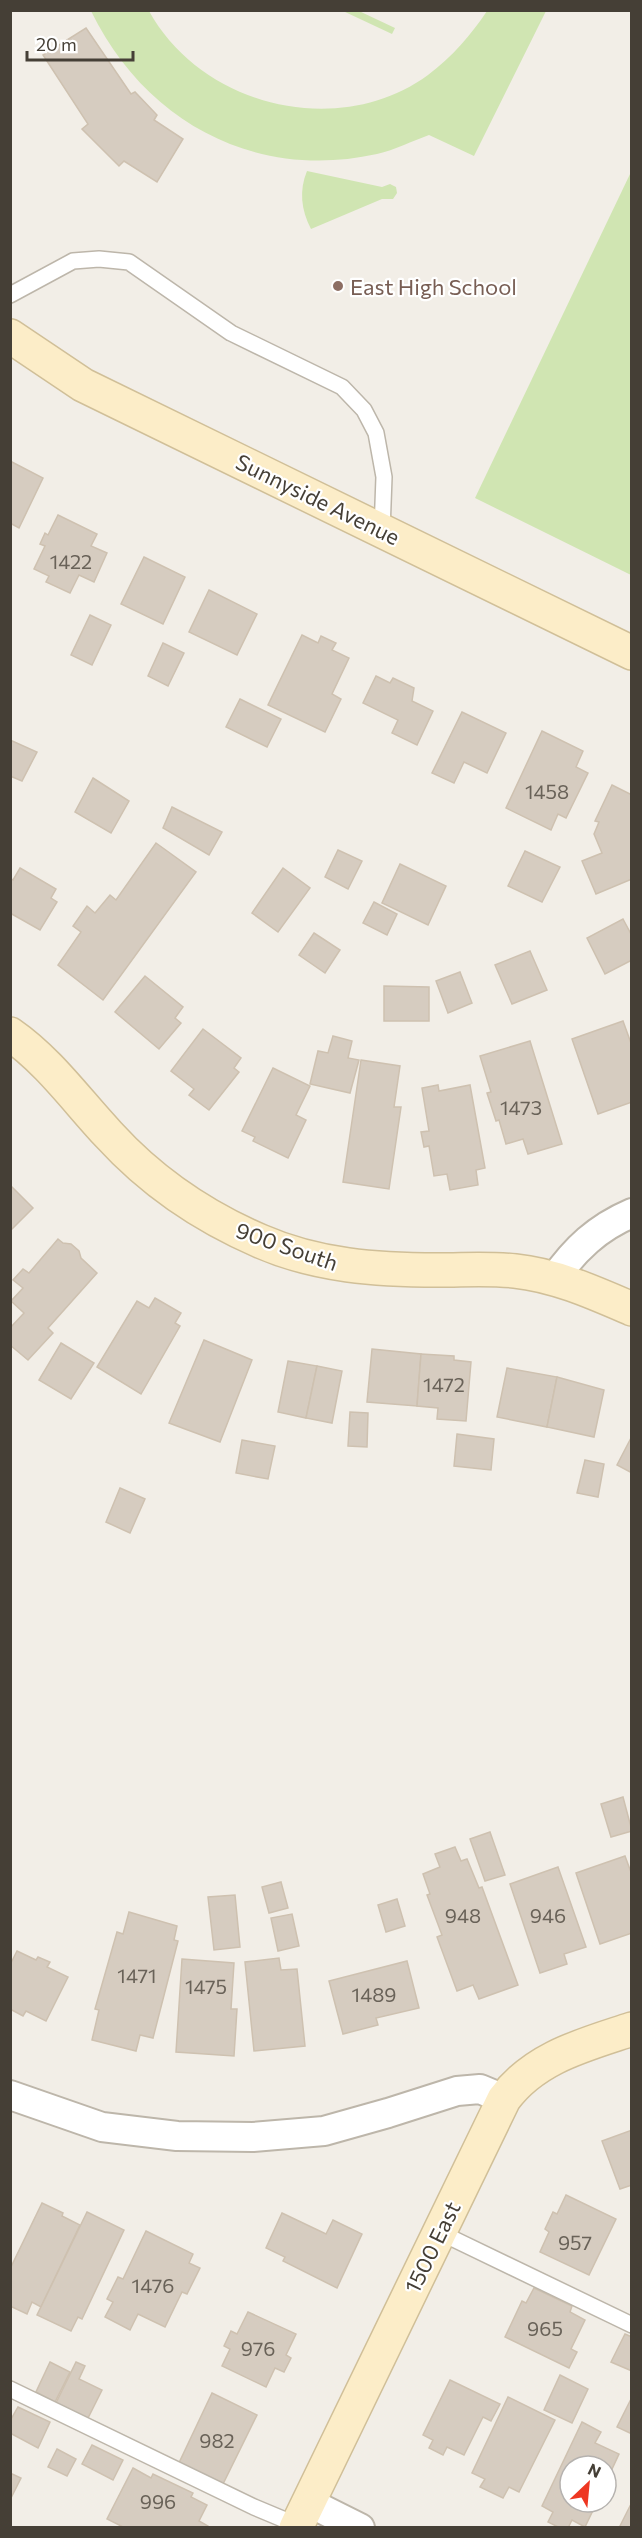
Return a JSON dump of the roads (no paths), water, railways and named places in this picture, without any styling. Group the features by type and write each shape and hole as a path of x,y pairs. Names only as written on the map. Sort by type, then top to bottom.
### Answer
{"street":[{"name":"Sunnyside Avenue","path":"10,336 83,385 632,653"},
{"name":"900 South","path":"10,1034 49,1067 111,1137 143,1169 178,1197 218,1221 261,1242 305,1257 350,1267 517,1271 554,1279 632,1309"},
{"path":"554,1279 588,1238 607,1224 632,1213"},
{"name":"1500 East","path":"300,2518 504,2099 516,2083 550,2059 632,2029"},
{"path":"10,2095 102,2127 177,2136 253,2137 324,2130 388,2114 457,2091 480,2090 504,2099"},
{"path":"300,2518 360,2528"}],"lane":[{"path":"10,295 73,261 99,259 129,262 231,333 342,387 364,410 376,433 384,477 382,531"},
{"path":"439,2232 632,2325"},
{"path":"10,2389 254,2507 300,2518"}],"place":[{"name":"East High School","path":"338,286"}]}
